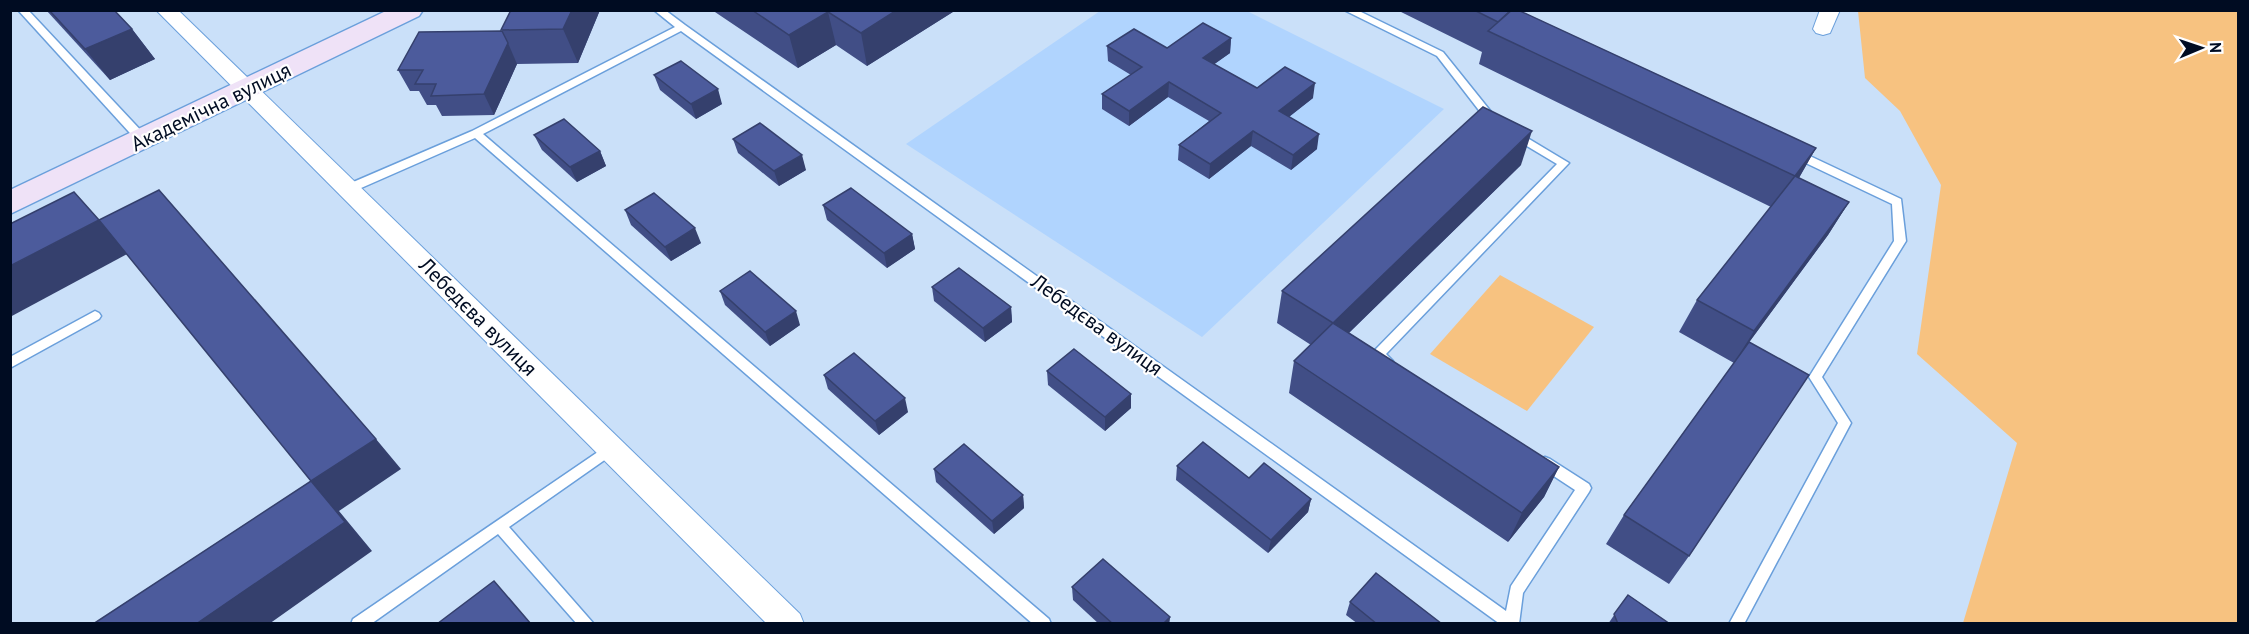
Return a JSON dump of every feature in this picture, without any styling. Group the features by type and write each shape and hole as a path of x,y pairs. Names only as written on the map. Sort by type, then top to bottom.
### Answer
{"main road":[{"name":"Академічна вулиця","path":"10,203 410,10"}],"street":[{"name":"Лебедєва вулиця","path":"166,10 789,624"}],"lane":[{"path":"22,10 143,140"},
{"name":"Лебедєва вулиця","path":"658,10 1511,623"},
{"path":"1348,10 1440,54 1491,120 1563,163 1377,355 1397,368"},
{"path":"348,189 476,133 682,27"},
{"path":"476,133 1044,624"},
{"path":"1736,624 1845,423 1815,377 1900,241 1897,202 1779,146"},
{"path":"10,363 95,316"},
{"path":"358,624 611,448"},
{"path":"1511,623 1516,591 1584,488 1535,457"},
{"path":"499,526 587,624"}],"shaded area":[{"path":"1100,11 1247,11 1444,109 1202,337 906,144"},
{"path":"1858,11 2238,11 2238,623 1963,623 2017,443 1917,354 1941,185 1900,111 1865,78"},
{"path":"1500,275 1594,327 1527,411 1430,354"}],"building":[{"path":"49,10 114,10 132,29 85,49"},
{"path":"511,10 572,10 563,29 501,30"},
{"path":"752,10 826,10 828,12 789,35"},
{"path":"831,10 897,10 861,33 828,12"},
{"path":"1474,10 1511,10 1498,22"},
{"path":"1512,10 1518,10 1816,148 1795,176 1488,31"},
{"path":"1203,23 1231,38 1203,58 1257,88 1285,67 1315,83 1279,111 1319,134 1293,155 1253,131 1210,164 1179,145 1221,113 1169,82 1129,111 1102,94 1142,67 1107,46 1134,29 1167,48"},
{"path":"502,31 508,43 484,94 431,96 436,84 415,84 423,70 398,70 419,32"},
{"path":"681,61 718,89 691,104 654,75"},
{"path":"1483,107 1532,131 1333,323 1282,291"},
{"path":"564,119 600,151 570,167 534,135"},
{"path":"760,123 802,155 774,171 733,139"},
{"path":"1795,176 1849,202 1754,331 1697,300"},
{"path":"851,188 912,234 884,253 823,205"},
{"path":"159,190 376,439 311,481 99,220"},
{"path":"74,192 99,220 10,266 10,224"},
{"path":"654,193 695,228 665,247 625,210"},
{"path":"959,268 1011,307 983,328 932,287"},
{"path":"750,271 796,311 765,332 720,291"},
{"path":"1333,323 1559,467 1522,513 1294,361"},
{"path":"1749,342 1809,375 1689,556 1624,515"},
{"path":"1074,349 1131,394 1105,417 1047,371"},
{"path":"854,353 905,398 875,421 824,375"},
{"path":"1203,442 1249,478 1264,463 1311,499 1271,540 1177,466"},
{"path":"964,444 1023,495 992,521 934,469"},
{"path":"311,481 345,522 196,624 93,624"},
{"path":"1103,559 1170,617 1163,624 1113,624 1072,587"},
{"path":"1376,573 1442,624 1377,624 1350,602"},
{"path":"494,581 531,624 437,624"},
{"path":"1628,595 1670,624 1618,624 1614,614"}]}
